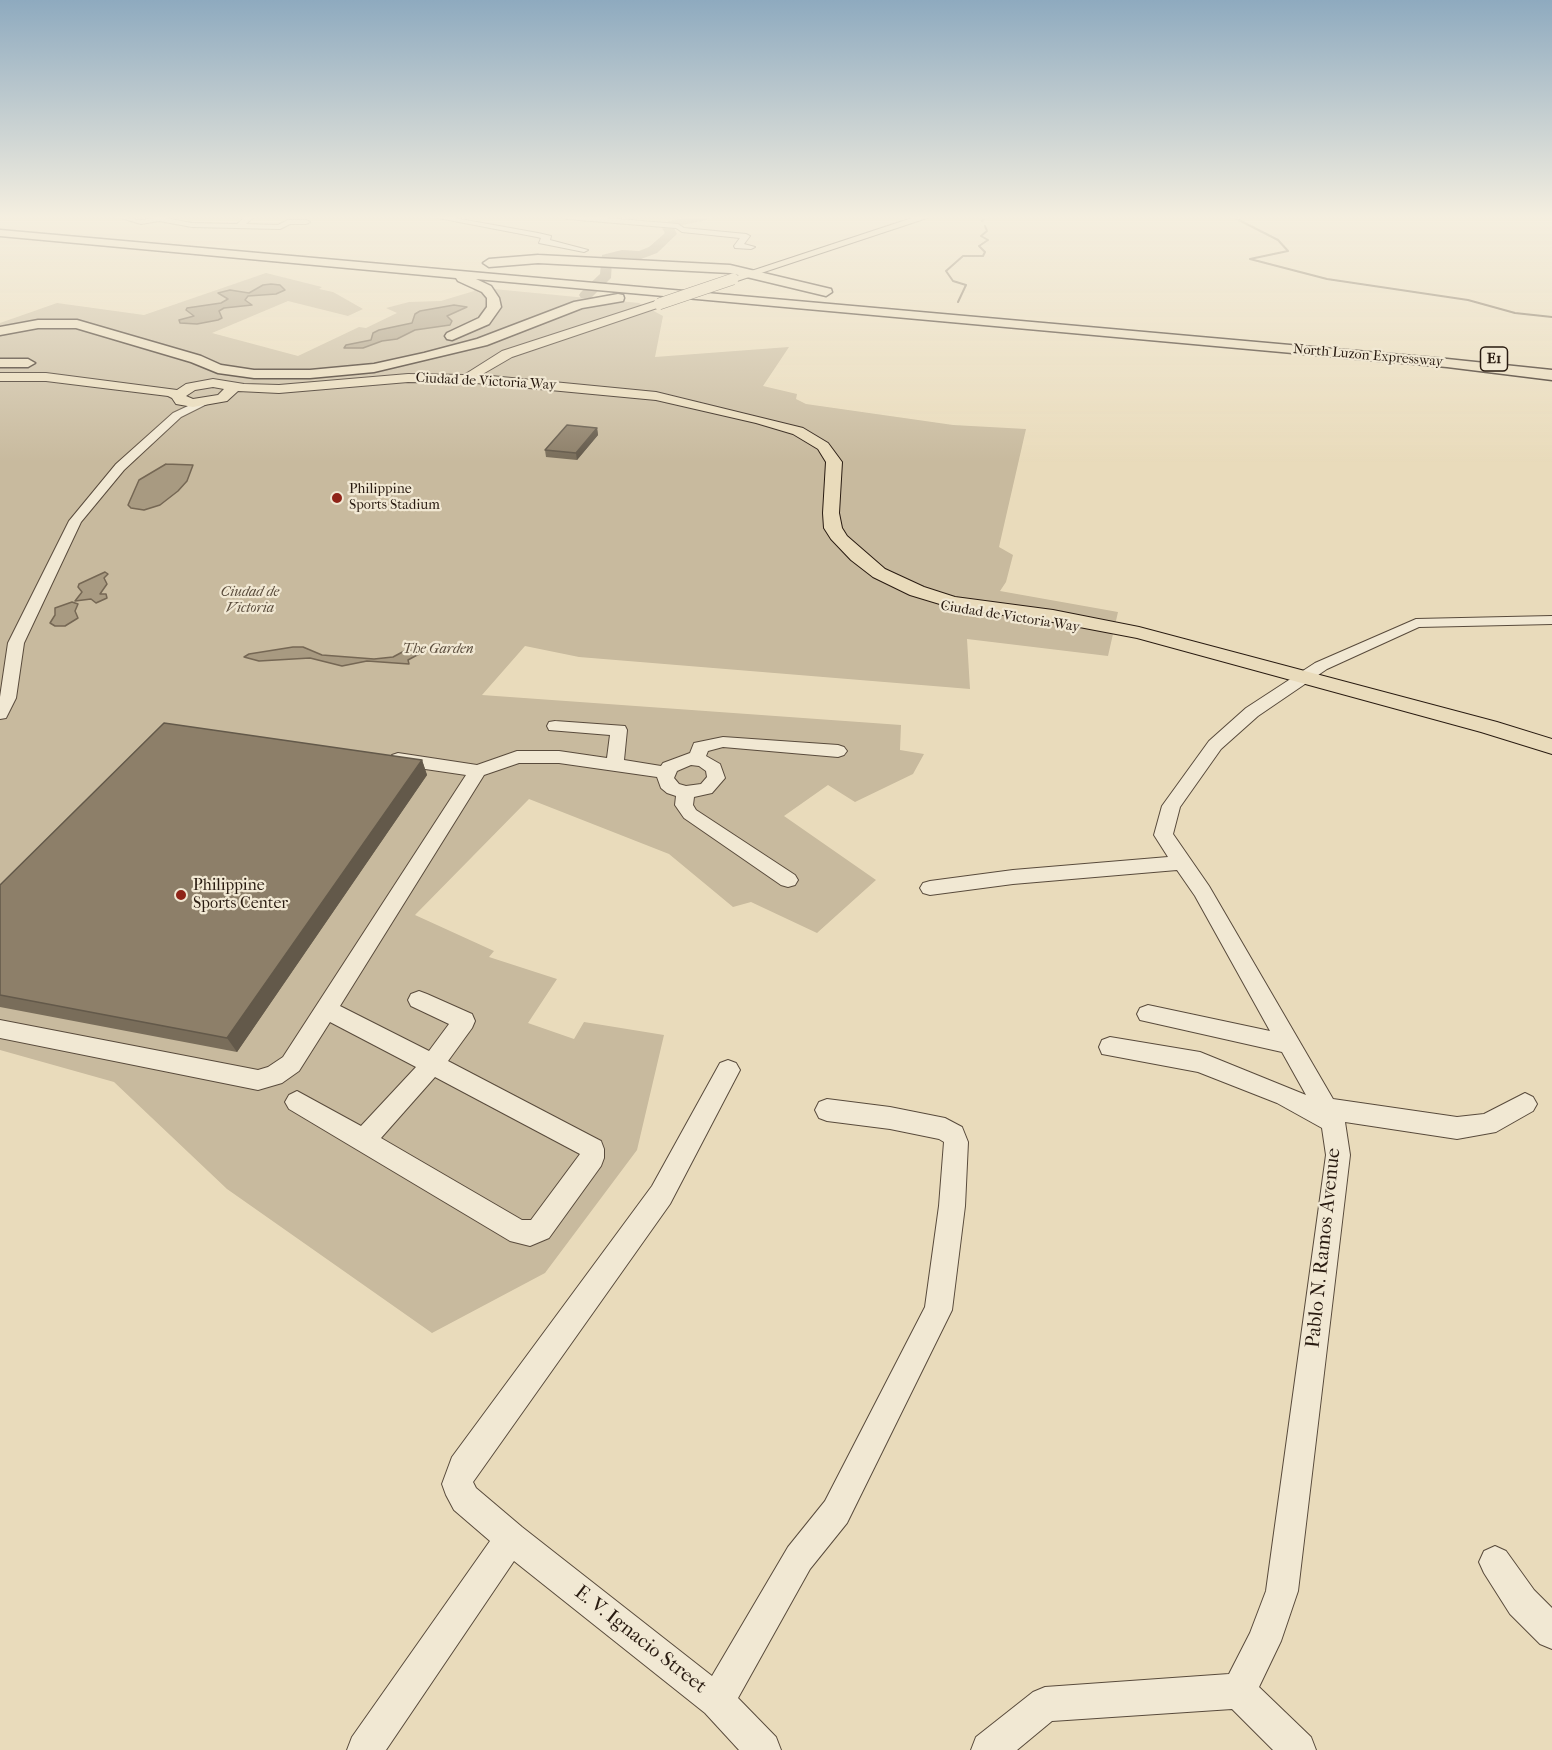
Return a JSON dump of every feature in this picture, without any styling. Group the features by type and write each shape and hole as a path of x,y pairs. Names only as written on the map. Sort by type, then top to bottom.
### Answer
{"highway":[{"path":"253,359 307,362 338,360 413,348 474,327 484,321 494,307 493,299"},
{"path":"0,332 38,324 77,324 196,359 219,369 254,374 289,375 374,368 426,357 482,342 556,312 597,300 636,299"},
{"name":"North Luzon Expressway","path":"742,299 1447,363 1552,375"},
{"name":"North Luzon Expressway","path":"794,299 1436,355 1552,363"},
{"path":"882,299 1080,318 1126,326"},
{"path":"0,325 77,314 96,316 214,352"},
{"path":"0,363 28,363"}],"main road":[{"path":"447,378 675,299"},
{"path":"472,379 497,362"},
{"path":"497,362 502,381"},
{"path":"0,372 9,367 28,363 43,363 50,374 170,392 178,395 179,399 185,402 210,401 279,389"},
{"path":"0,377 50,374 148,383 200,384"},
{"name":"Ciudad de Victoria Way","path":"200,384 219,383 232,387 279,389 374,380 447,378 502,381 632,394 757,422 803,441 825,458 816,514 820,529 832,549 904,596 948,609 1047,625 1139,633 1305,676 1489,727 1552,747"},
{"path":"178,395 200,384"},
{"path":"210,401 230,393 232,387"}],"street":[{"path":"0,714 8,698 16,643 75,521 120,466 177,415 210,401"},
{"name":"Pablo N. Ramos Avenue","path":"1239,1691 1264,1641 1282,1591 1338,1155 1329,1116 1202,891 1163,835 1171,806 1215,745 1252,712 1321,666 1416,623 1552,620"},
{"path":"555,726 619,730 615,764"},
{"path":"697,759 700,747 723,742 838,751"},
{"path":"377,756 478,771 517,757 559,758 665,772"},
{"path":"697,759 710,764 716,773 716,778 706,789 686,792 673,789 667,784 665,772 675,763 697,759"},
{"path":"0,1029 258,1080 274,1076 291,1064 478,771"},
{"path":"686,792 684,805 690,814 788,880"},
{"path":"930,888 1181,863"},
{"path":"363,1141 432,1065 464,1021 419,1000"},
{"path":"297,1102 519,1232 530,1233 540,1229 592,1158 592,1149 325,1010"},
{"path":"1148,1014 1288,1044"},
{"path":"1110,1047 1200,1062 1329,1116 1457,1128 1487,1124 1525,1104"},
{"name":"E. V. Ignacio Street","path":"728,1070 661,1195 463,1468 457,1484 465,1499 511,1538 717,1701 763,1750"},
{"path":"717,1701 799,1558 836,1512 938,1310 952,1206 956,1142 953,1135 945,1129 890,1118 827,1110"},
{"path":"365,1750 511,1538"},
{"path":"1495,1562 1522,1602 1552,1632"},
{"path":"988,1750 1045,1704 1239,1691 1299,1750"}],"green space":[{"name":"Ciudad de Victoria","path":"191,299 345,299 363,309 348,316 288,301 212,333 298,356 359,327 366,328 397,313 386,308 409,302 449,299 594,299 639,303 663,316 655,357 789,347 763,386 797,394 796,399 806,404 953,425 1026,429 999,547 1013,555 1006,582 1000,591 1118,612 1108,656 967,639 970,689 579,657 525,646 482,695 901,725 900,750 924,754 913,774 855,802 828,785 784,816 876,880 817,933 751,902 733,907 669,854 529,799 415,915 494,951 489,957 557,979 528,1023 574,1039 584,1022 664,1035 637,1150 545,1273 432,1333 227,1189 114,1082 0,1050 0,323 57,303 144,315"}],"shaded area":[{"path":"228,299 246,299 252,305 224,308 219,311 222,318 218,320 197,324 180,323 179,320 194,316 186,310 187,308 221,303"},
{"path":"454,305 467,307 447,316 452,321 450,325 415,330 397,339 382,341 363,348 344,348 346,345 371,340 373,333 379,330 412,323 415,314 420,311"},
{"path":"166,464 193,465 187,481 160,505 144,510 131,508 128,505 139,480"},
{"path":"105,572 108,574 104,578 107,584 100,594 106,594 107,598 96,603 91,599 75,601 82,592 78,587 79,584"},
{"path":"72,602 78,604 75,611 78,618 65,626 55,626 50,623 55,615 55,608"},
{"path":"303,647 322,655 374,659 393,657 408,649 419,654 408,660 409,664 367,661 342,666 310,658 259,661 244,657 249,654"}],"building":[{"path":"567,425 597,428 576,453 545,450"},
{"name":"Philippine Sports Center","path":"164,723 422,760 227,1038 0,995 0,885"}],"waterway":[{"path":"1459,299 1515,313 1552,317"}],"place":[{"name":"Philippine Sports Stadium","path":"337,498"},
{"name":"Philippine Sports Center","path":"181,895"}],"park label":[{"name":"The Garden","path":"438,650"}]}
